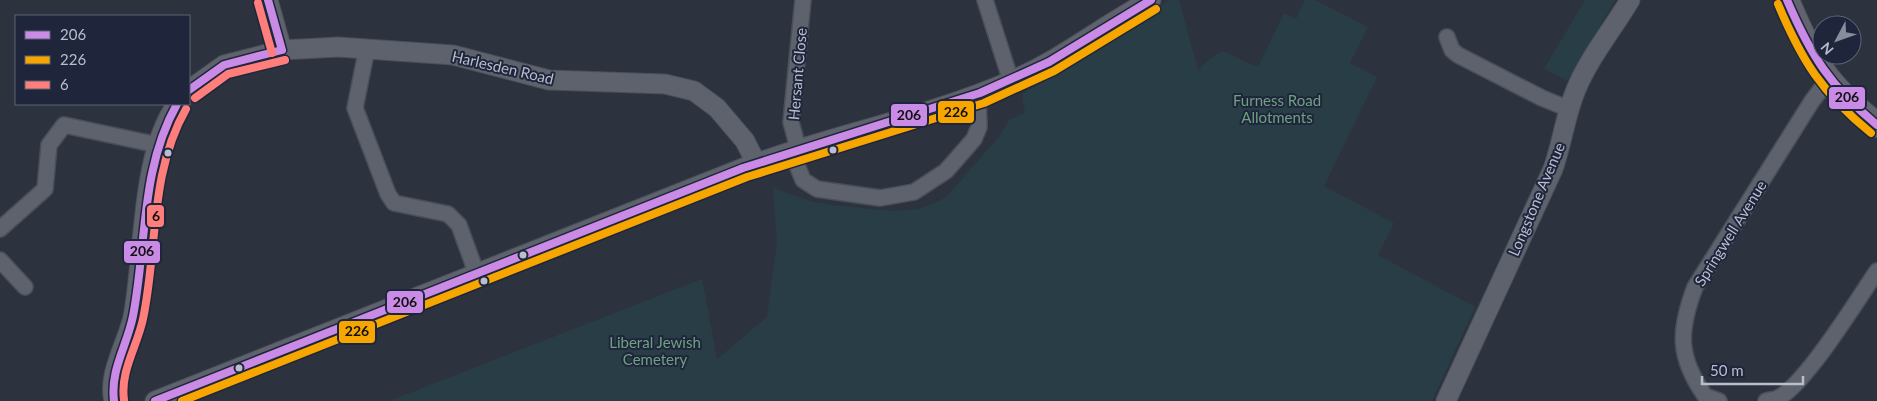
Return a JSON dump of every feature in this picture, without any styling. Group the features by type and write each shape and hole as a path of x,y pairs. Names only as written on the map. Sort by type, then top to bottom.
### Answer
{"main road":[{"path":"1787,0 1805,45 1828,80 1855,108 1877,126"}],"street":[{"path":"268,0 282,50"},
{"name":"Hersant Close","path":"794,149 791,122 803,0"},
{"path":"985,0 1011,81"},
{"path":"156,401 476,272 756,163 794,149 885,124 978,94 1011,81 1052,62 1150,0"},
{"name":"Longstone Avenue","path":"1446,401 1552,169 1563,139 1569,109 1582,77 1630,0"},
{"path":"1447,37 1452,50 1458,55 1542,98 1569,109"},
{"path":"367,48 355,108 388,194 394,203 448,214 459,225 476,272"},
{"name":"Harlesden Road","path":"190,89 224,65 282,50 367,48 454,55 549,80 665,84 694,91 717,108 745,142 756,163"},
{"name":"Springwell Avenue","path":"1708,399 1692,378 1684,359 1682,338 1686,309 1694,287 1813,100 1828,80"},
{"path":"794,149 803,180 806,184 817,189 880,198 914,192 946,171 974,139 979,127 978,94"},
{"path":"114,401 111,388 132,319 152,167 169,116 176,105"},
{"path":"0,229 45,189 49,145 64,125 158,145"},
{"path":"0,260 25,287"},
{"path":"1766,401 1778,398 1790,388 1813,362 1877,271"}],"green space":[{"path":"1170,0 1179,0 1198,70 1212,57 1222,51 1258,67 1284,13 1296,19 1305,0 1315,0 1368,27 1350,63 1377,77 1324,186 1394,223 1378,255 1475,307 1432,401 389,401 702,279 717,359 767,317 777,243 773,188 810,201 893,211 919,209 939,201 947,196 999,137 1009,120 1025,113 1022,94"},
{"path":"1585,0 1615,0 1568,81 1544,69"}],"transit line":[{"name":"206","path":"268,0 282,50"},
{"name":"206","path":"155,401 743,168 980,93 1049,62 1151,0"},
{"name":"206","path":"1787,0 1805,38 1823,69 1846,97 1877,125"},
{"name":"6","path":"258,3 272,53"},
{"name":"226","path":"1778,4 1796,43 1815,75 1839,104 1871,133"},
{"name":"226","path":"182,401 747,177 984,103 1054,71 1156,9"},
{"name":"206","path":"190,89 224,65 282,50"},
{"name":"6","path":"195,98 228,74 285,60"},
{"name":"206","path":"114,401 114,379 133,316 146,208 156,155 165,129 177,105"},
{"name":"6","path":"124,400 124,379 143,319 148,292 160,185 174,134 186,109"}],"park label":[{"name":"Furness Road Allotments","path":"1277,108"},
{"name":"Liberal Jewish Cemetery","path":"655,350"}]}
